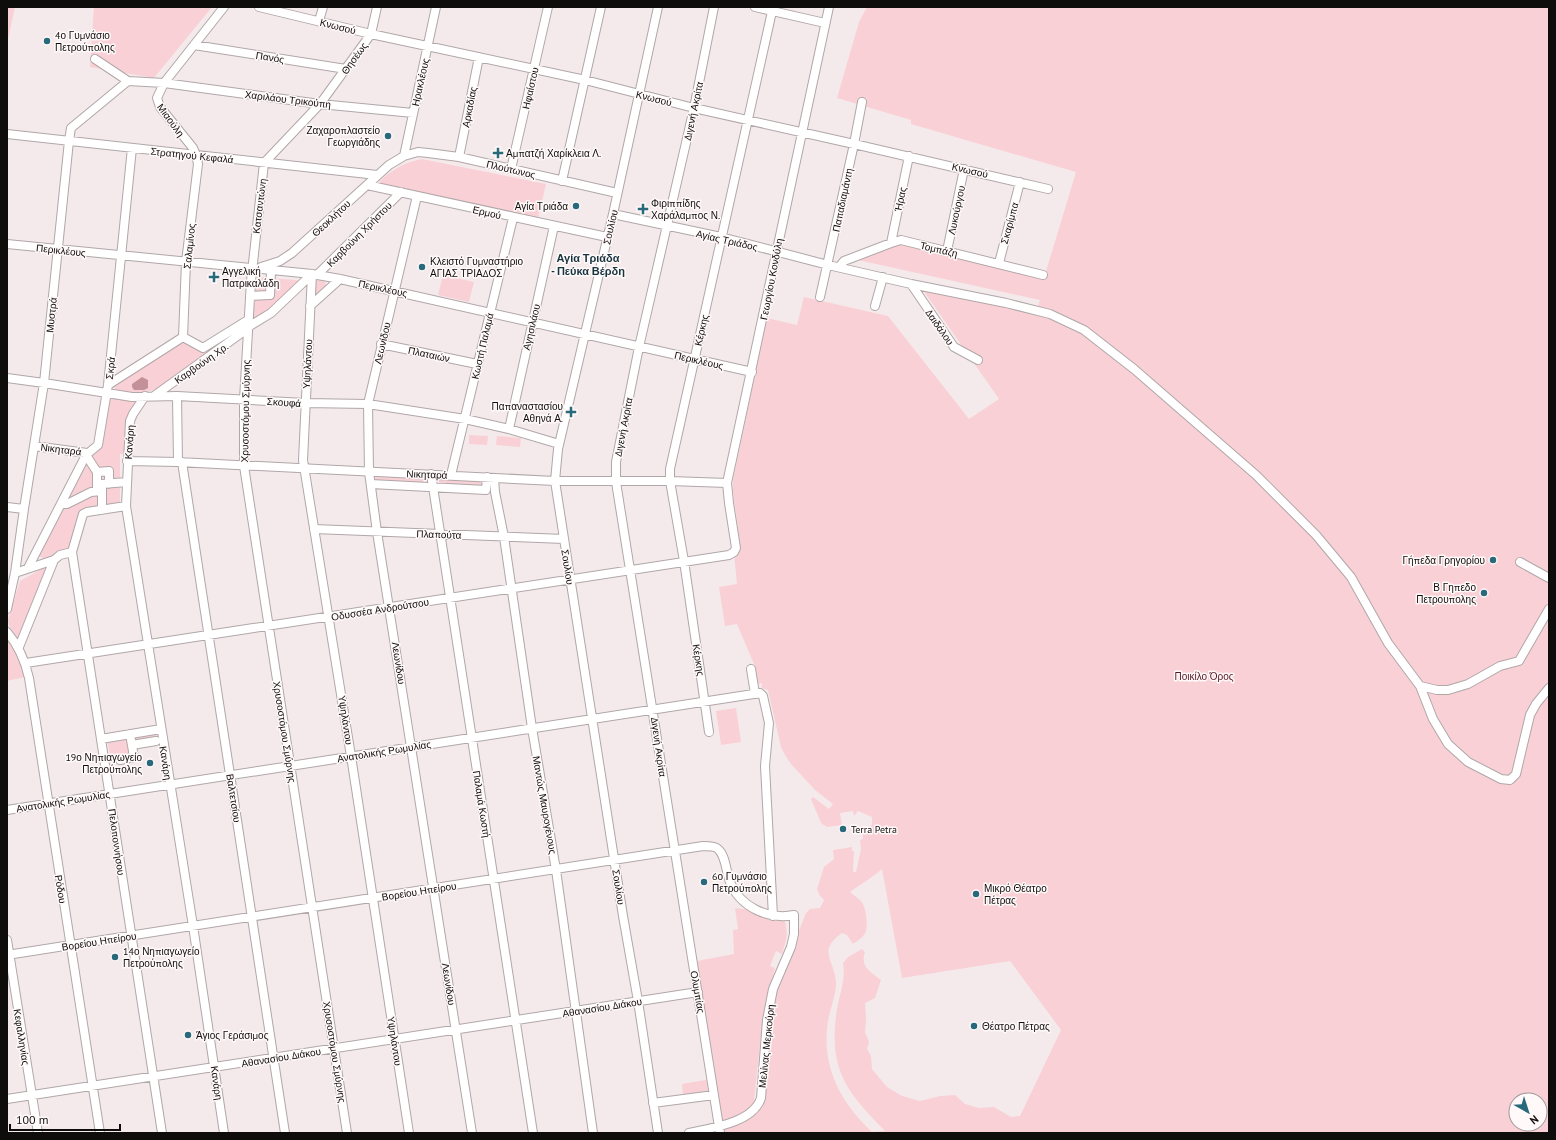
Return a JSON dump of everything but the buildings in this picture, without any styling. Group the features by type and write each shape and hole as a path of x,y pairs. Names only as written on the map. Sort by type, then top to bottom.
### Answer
{"street":[{"name":"Μιαούλη","path":"196,155 193,148 158,104 157,94 164,82 224,7"},
{"name":"Κνωσού","path":"259,7 371,34 535,68 694,108 1048,189"},
{"path":"319,21 323,7"},
{"name":"Θησέως","path":"320,104 371,34 377,7"},
{"name":"Ηρακλέους","path":"404,156 436,7"},
{"name":"Ηφαίστου","path":"511,169 548,7"},
{"path":"562,181 601,7"},
{"name":"Σουλίου","path":"658,7 613,214 559,444 555,469 555,481 570,579 658,1133"},
{"name":"Διγενή Ακρίτα","path":"675,852 616,482 616,462 639,347 694,108 714,7"},
{"path":"755,7 773,9 825,23"},
{"name":"Γεωργίου Κονδύλη","path":"734,552 736,548 728,503 728,483 776,251 829,7"},
{"name":"Κέρκης","path":"709,732 684,561 670,481 670,469 773,9"},
{"name":"Πανός","path":"194,45 346,69"},
{"name":"Αρκαδίας","path":"459,157 479,57"},
{"path":"95,59 128,81 164,82"},
{"name":"Μυστρά","path":"7,609 15,573 44,383 71,128 128,81"},
{"name":"Χαριλάου Τρικούπη","path":"164,82 320,104 413,113"},
{"name":"Παπαδιαμάντη","path":"820,297 862,102"},
{"path":"264,163 320,104"},
{"name":"Στρατηγού Κεφαλά","path":"7,134 377,176"},
{"name":"Σκρά","path":"28,568 87,454 98,445 107,389 132,148"},
{"name":"Πλούτωνος","path":"404,156 423,152 459,157 617,193"},
{"name":"Σαλαμίνος","path":"183,337 186,262 198,164 196,155"},
{"name":"Θεοκλήτου","path":"252,269 275,263 292,253 394,161 404,156"},
{"name":"Ήρας","path":"891,242 909,156"},
{"name":"Κατσαντώνη","path":"248,325 252,269 264,163"},
{"name":"Λυκούργου","path":"947,251 964,169"},
{"name":"Σκαρίμπα","path":"999,263 1020,182"},
{"name":"Ερμού","path":"367,185 513,218 607,237"},
{"name":"Καρβούνη Χρήστου","path":"248,325 272,312 314,275 401,192"},
{"name":"Λεωνίδου","path":"416,196 368,404 369,472 472,1133"},
{"name":"Αγίας Τριάδος","path":"613,214 722,237 828,265 911,284 1006,303 1050,314 1084,330 1134,369 1256,475 1316,535 1351,577 1388,643 1420,686 1433,719 1448,744 1468,762 1501,779 1510,780 1516,774 1530,715 1536,704 1549,688"},
{"name":"Κωστή Παλαμά","path":"455,488 454,475 465,419 513,218"},
{"name":"Αγησιλάου","path":"509,429 554,226"},
{"name":"Τομπάζη","path":"839,267 844,261 891,242 902,240 1043,275"},
{"name":"Περικλέους","path":"7,244 271,270 340,279 752,372"},
{"path":"250,296 270,296 271,270"},
{"name":"Υψηλάντου","path":"314,275 310,306 303,460 351,756 409,1133"},
{"path":"875,306 883,277"},
{"path":"310,306 340,279"},
{"name":"Δαιδάλου","path":"911,284 954,347 978,360"},
{"path":"107,389 183,337 203,348 248,325"},
{"name":"Καρβούνη Χρ.","path":"154,396 248,325"},
{"name":"Χρυσοστόμου Σμύρνης","path":"248,325 244,399 244,466 347,1133"},
{"name":"Πλαταιών","path":"381,344 477,364"},
{"name":"Σκουφά","path":"7,378 107,389 132,397 177,396 305,403 368,404 465,419 509,429 559,444"},
{"name":"Κανάρη","path":"145,396 130,421 126,506 193,926 224,1133"},
{"path":"177,396 180,462"},
{"name":"Νικηταρά","path":"34,446 87,454"},
{"path":"87,454 97,472 102,510"},
{"name":"Νικηταρά","path":"127,461 180,462 555,481 670,481 728,483"},
{"name":"Βαλτετσίου","path":"180,462 253,917 285,1133"},
{"path":"97,472 109,472 109,484"},
{"path":"392,485 393,473"},
{"path":"417,474 417,486"},
{"name":"Παλαμά Κωστή","path":"431,474 533,1133"},
{"path":"466,489 467,476"},
{"name":"Νικηταρά","path":"371,484 486,490 491,478"},
{"name":"Μαντώς Μαυρογένους","path":"491,478 504,537 532,728 556,870 593,1133"},
{"path":"99,491 102,484 127,482"},
{"path":"61,504 67,504 92,492 99,491"},
{"path":"15,573 54,560 60,555 72,552 83,514 87,512 126,506"},
{"path":"7,507 24,509"},
{"name":"Πλαπούτα","path":"314,529 564,540"},
{"name":"Πελοποννήσου","path":"72,552 110,794 130,936 162,1133"},
{"name":"Οδυσσέα Ανδρούτσου","path":"26,663 729,555 734,552"},
{"path":"18,647 54,560"},
{"path":"1520,562 1549,578"},
{"path":"1420,686 1437,690 1452,689 1468,684 1500,666 1519,661 1549,609"},
{"name":"Ρόδου","path":"7,632 18,647 26,663 100,1133"},
{"path":"751,669 758,693 764,696 769,723 765,766 773,916"},
{"name":"Ανατολικής Ρωμυλίας","path":"7,810 758,693"},
{"path":"101,739 161,729"},
{"path":"120,760 134,758 130,734"},
{"path":"132,745 156,741"},
{"name":"Βορείου Ηπείρου","path":"8,955 675,852 704,846 713,846 722,854 730,882 739,897 748,905 758,911 773,916 794,915"},
{"name":"Ολυμπίας","path":"675,852 720,1130"},
{"name":"Μελίνας Μερκούρη","path":"689,1133 720,1130 755,1110 759,1102 763,1075 767,1020 773,989 791,947 794,934 794,915"},
{"name":"Κεφαλληνίας","path":"7,940 8,955 38,1133"},
{"name":"Αθανασίου Διάκου","path":"7,1099 698,992"},
{"path":"653,1103 714,1094"}],"green space":[{"path":"7,7 15,7 7,44"},
{"path":"94,7 212,7 154,78 90,67"},
{"name":"Ποικίλο Όρος","path":"867,7 1549,7 1549,1133 724,1133 697,961 734,954 733,930 738,929 735,908 751,910 784,919 787,933 786,941 782,954 776,951 770,966 775,968 763,1015 754,1101 757,1109 777,986 806,913 810,909 820,908 824,900 820,896 817,889 824,867 834,859 833,850 852,847 852,851 854,851 853,872 856,872 861,849 860,840 863,839 862,832 867,828 870,828 872,824 872,817 858,811 854,816 853,811 840,813 842,825 827,827 821,823 811,799 813,797 829,809 833,804 815,790 791,764 785,755 781,747 768,690 762,688 762,683 758,684 754,664 737,624 725,626 719,587 737,584 734,554 741,550 733,491 733,480 767,318 797,325 804,297 888,316 969,419 999,399 925,293 924,289 1036,313 1040,300 858,260 901,243 1044,278 1076,172 911,124 911,120 837,98 859,22","holes":["882,869 902,978 1010,961 1061,1030 1020,1116 1011,1117 994,1107 979,1108 965,1104 955,1095 940,1096 920,1101 902,1096 887,1087 872,1069 871,1056 867,1049 869,1042 865,1032 865,1003 875,998 881,980 865,965 865,952 862,949 848,957 843,963 843,980 837,1009 835,1030 835,1048 843,1077 859,1103 885,1131 872,1132 861,1120 842,1096 830,1068 827,1053 828,1021 836,986 835,974 829,956 829,950 834,939 842,933 847,935 853,944 865,933 867,919 864,906 860,900 850,892"]},
{"path":"422,159 546,184 538,218 377,184 398,168 409,162"},
{"path":"443,275 474,282 469,302 438,295"},
{"path":"257,277 300,281 271,310 253,320"},
{"path":"316,280 325,281 326,285 316,295 314,295"},
{"path":"236,331 237,333 161,387 150,391 132,393 115,389 113,385 179,342 186,340 203,350"},
{"path":"108,396 135,403 127,454 120,454 120,505 80,510 70,551 59,551 55,556 44,559 38,555 86,460 101,446"},
{"path":"469,435 488,436 487,445 469,444"},
{"path":"497,436 521,438 520,447 496,445"},
{"path":"377,476 427,478 427,484 376,482 374,479"},
{"path":"439,480 489,481 492,490 439,484"},
{"path":"45,567 47,569 18,639 9,626 8,620 20,581"},
{"path":"7,637 15,649 25,677 7,681"},
{"path":"736,708 741,742 721,745 716,711"},
{"path":"156,731 157,742 134,746 135,758 111,762 107,739"},
{"path":"706,1080 708,1091 683,1095 682,1084"}],"shaded area":[{"path":"142,377 148,380 148,388 144,390 134,390 132,384"}],"place":[{"name":"4ο Γυμνάσιο Πετρούπολης","path":"47,41"},
{"name":"Ζαχαροπλαστείο Γεωργιάδης","path":"388,136"},
{"name":"Αμπατζή Χαρίκλεια Λ.","path":"498,153"},
{"name":"Αγία Τριάδα","path":"576,206"},
{"name":"Φιριππίδης Χαράλαμπος Ν.","path":"643,209"},
{"name":"Κλειστό Γυμναστήριο ΑΓΙΑΣ ΤΡΙΑΔΟΣ","path":"422,267"},
{"name":"Αγγελική Πατρικαλάδη","path":"214,277"},
{"name":"Παπαναστασίου Αθηνά Α.","path":"571,412"},
{"name":"Γήπεδα Γρηγορίου","path":"1493,560"},
{"name":"Β Γηπεδο Πετρουπολης","path":"1484,593"},
{"name":"19ο Νηπιαγωγείο Πετρούπολης","path":"150,763"},
{"name":"Terra Petra","path":"843,829"},
{"name":"6ο Γυμνάσιο Πετρούπολης","path":"704,882"},
{"name":"Μικρό Θέατρο Πέτρας","path":"976,894"},
{"name":"14ο Νηπιαγωγείο Πετρούπολης","path":"115,957"},
{"name":"Θέατρο Πέτρας","path":"974,1026"},
{"name":"Άγιος Γεράσιμος","path":"188,1035"}],"district":[{"name":"Αγία Τριάδα - Πεύκα Βέρδη","path":"588,264"}]}
